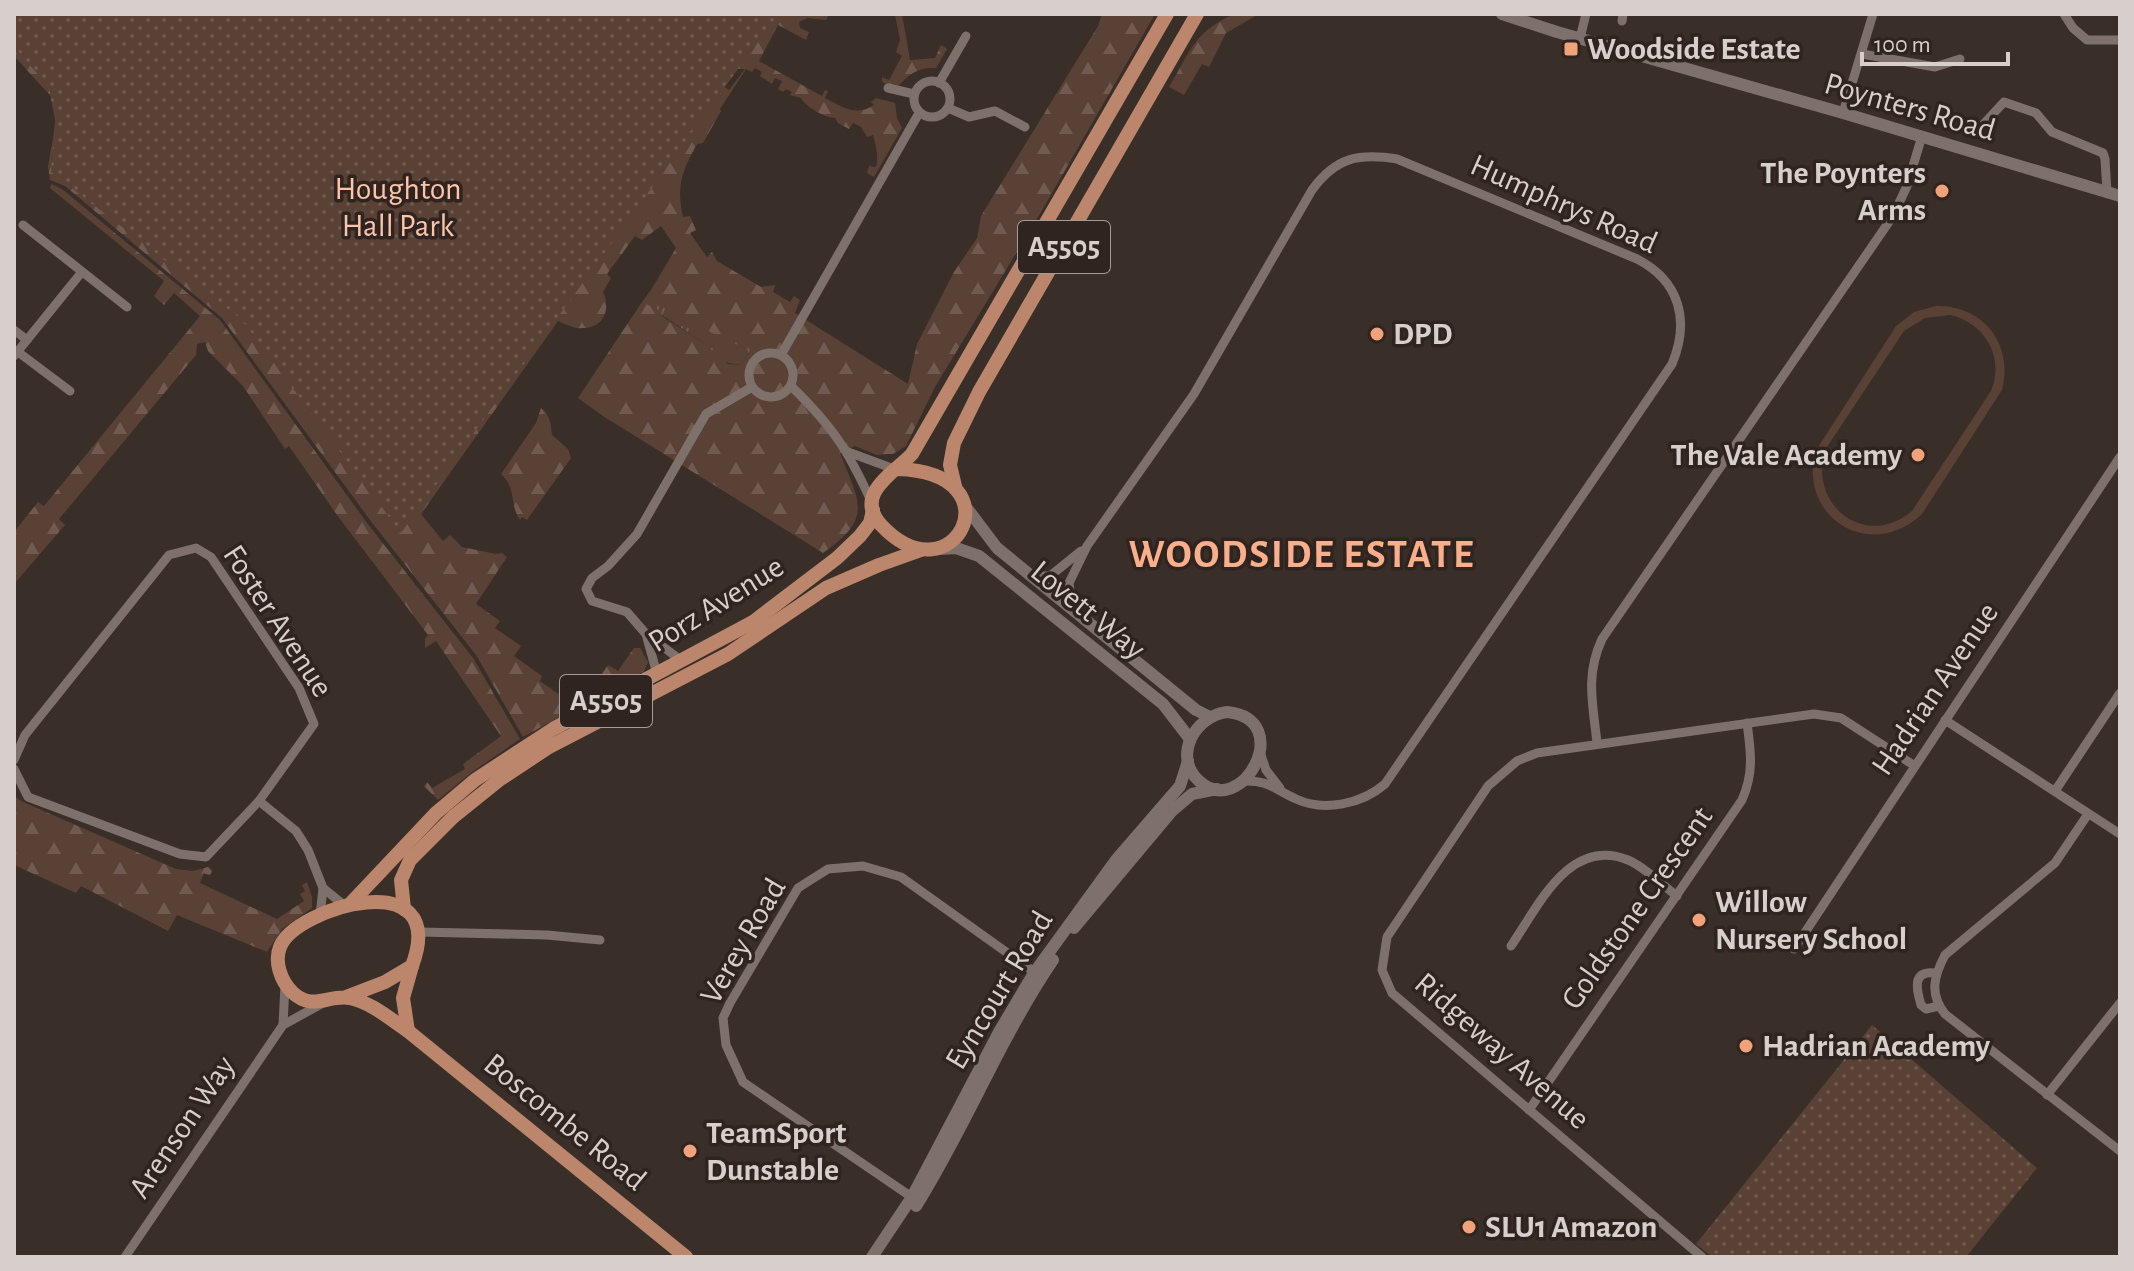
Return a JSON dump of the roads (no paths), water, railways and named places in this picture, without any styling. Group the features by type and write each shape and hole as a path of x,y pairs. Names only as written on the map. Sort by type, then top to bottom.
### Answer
{"main road":[{"name":"A5505","path":"873,507 874,491 918,443 1167,14"},
{"name":"A5505","path":"966,507 955,486 950,465 954,443 979,392 1197,14"},
{"path":"896,469 936,475 955,486"},
{"path":"873,507 878,522 890,534 902,544 921,550"},
{"name":"Porz Avenue","path":"346,906 436,813 475,780 553,729 753,622 860,536 870,523 873,507"},
{"path":"937,549 958,536 966,518 966,507"},
{"name":"A5505","path":"921,550 937,549"},
{"name":"Porz Avenue","path":"404,909 401,880 410,860 453,817 499,780 549,747 728,654 826,588 921,550"},
{"name":"A5505","path":"285,985 278,966 280,947 290,933 320,916 371,900 404,909"},
{"path":"404,909 414,919 420,932 403,998 408,1031"},
{"path":"285,985 306,1002 326,1002 385,982 412,966"},
{"name":"Boscombe Road","path":"346,997 366,1003 408,1031 686,1257"}],"street":[{"name":"Poynters Road","path":"1502,14 2120,196"},
{"path":"1580,38 1586,14"},
{"path":"1843,113 1873,14"},
{"path":"2064,14 2073,28 2087,40 2120,40"},
{"path":"939,83 966,36"},
{"path":"1862,54 1935,67 1960,59"},
{"path":"927,82 939,83 948,90 948,108 935,118 919,113 914,104 917,88 927,82"},
{"path":"888,88 914,94"},
{"path":"1979,129 2004,102 2036,113 2052,132 2103,153 2107,192"},
{"path":"948,108 969,117 995,111 1025,127"},
{"path":"781,355 919,113"},
{"path":"1597,743 1591,684 1592,660 1602,639 1893,216 1907,186 1922,136"},
{"name":"Humphrys Road","path":"1072,608 1069,583 1087,546 1194,394 1312,190 1343,161 1368,155 1397,159 1637,259 1664,279 1675,297 1682,326 1679,348 1672,364 1385,784 1365,799 1325,805 1306,802 1265,782 1243,781"},
{"path":"23,225 127,307"},
{"path":"70,391 16,354 81,273"},
{"path":"14,330 27,340"},
{"path":"767,353 781,355 794,372 791,386 786,392 772,397 757,393 752,387 749,373 755,360 767,353"},
{"path":"791,386 823,417 848,452 873,507"},
{"path":"682,661 646,634 627,612 592,601 586,589 592,578 608,566 637,534 706,414 752,387"},
{"path":"848,452 896,469"},
{"name":"Hadrian Avenue","path":"1794,949 2120,457"},
{"name":"Lovett Way","path":"966,507 997,548 1196,710 1210,717"},
{"name":"Humphrys Road","path":"1031,576 1050,576 1087,546"},
{"name":"Foster Avenue","path":"14,760 25,735 169,555 196,548 211,557 285,667 299,688 314,724 259,801 206,857 180,854 28,797 14,769"},
{"name":"Lovett Way","path":"937,549 956,548 979,556 1163,704 1190,739"},
{"path":"646,634 657,674"},
{"path":"2055,791 2120,693"},
{"path":"1227,712 1244,717 1256,729 1260,752 1243,781 1228,789 1217,789 1199,782 1188,761 1190,739 1198,726 1210,717 1227,712"},
{"name":"Ridgeway Avenue","path":"1702,1257 1392,993 1382,970 1387,937 1488,786 1517,761 1537,753 1814,714 1841,718 1915,766"},
{"path":"1945,720 2120,834"},
{"name":"Goldstone Crescent","path":"1529,1110 1742,800 1751,779 1752,755 1747,723"},
{"path":"1260,752 1266,770 1282,791"},
{"name":"Eyncourt Road","path":"882,1257 915,1200 999,1032 1116,860 1180,786 1188,761"},
{"name":"Eyncourt Road","path":"1037,975 1172,811 1192,794 1217,789"},
{"path":"259,801 296,831 308,850 323,888 320,916"},
{"path":"2088,814 2055,863 1945,955 1934,980 1939,1006 1945,1014 2120,1151"},
{"path":"1511,946 1563,872 1581,859 1604,854 1629,860 1677,896"},
{"name":"Verey Road","path":"915,1200 743,1082 726,1045 723,1018 730,1003 798,888 828,869 863,866 901,877 1037,975"},
{"path":"323,888 346,906"},
{"path":"420,932 547,935 600,940"},
{"path":"1936,973 1926,972 1916,981 1921,1005 1926,1009 1939,1006"},
{"path":"283,1025 285,985"},
{"name":"Arenson Way","path":"125,1257 283,1025 326,1002"},
{"path":"2047,1095 2120,1003"},
{"name":"Eyncourt Road","path":"872,1257 915,1200"}],"place":[{"name":"Woodside Estate","path":"1571,49"},
{"name":"The Poynters Arms","path":"1942,191"},
{"name":"DPD","path":"1377,334"},
{"name":"The Vale Academy","path":"1918,455"},
{"name":"Willow Nursery School","path":"1699,920"},
{"name":"Hadrian Academy","path":"1746,1046"},
{"name":"TeamSport Dunstable","path":"690,1151"},
{"name":"SLU1 Amazon","path":"1469,1227"}],"district":[{"name":"WOODSIDE ESTATE","path":"1302,555"}],"park label":[{"name":"Houghton Hall Park","path":"398,208"}]}
